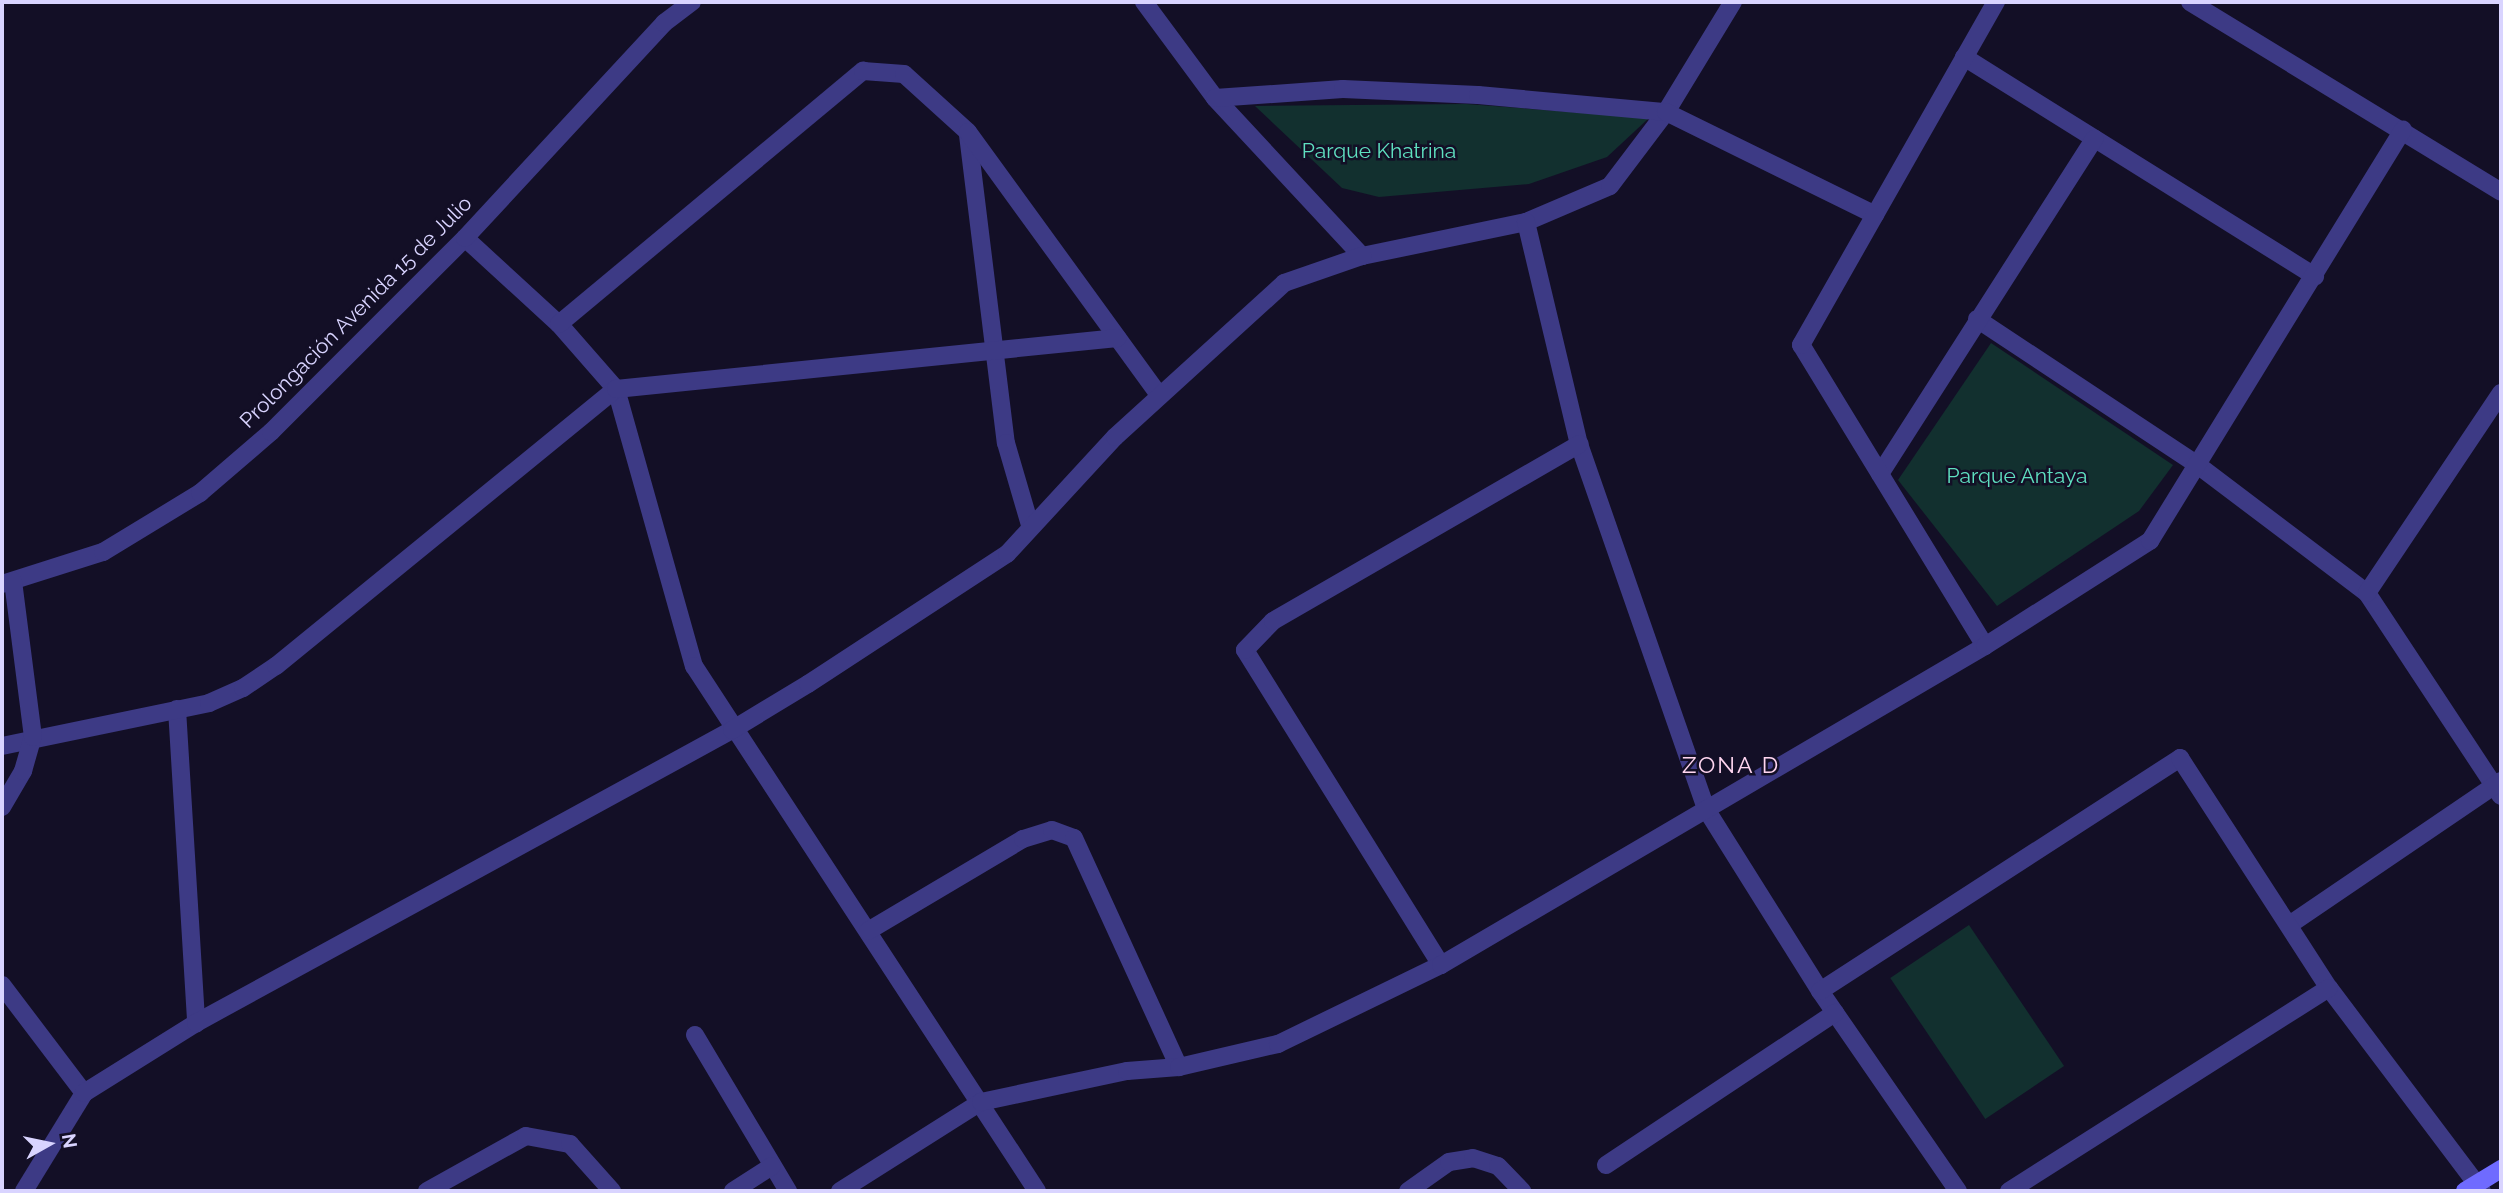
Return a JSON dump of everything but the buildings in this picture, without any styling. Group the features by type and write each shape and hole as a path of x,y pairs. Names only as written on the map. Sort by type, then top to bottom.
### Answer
{"street":[{"name":"Prolongación Avenida 15 de Julio","path":"7,582 103,552 200,493 271,432 466,238 664,23 692,2"},
{"path":"1144,2 1215,98 1362,256"},
{"path":"24,1191 84,1093 196,1023 732,730 1007,554 1030,525 1159,395 1284,284 1362,256 1526,222 1610,186 1666,112 1733,2"},
{"path":"1985,646 1801,345 1996,2"},
{"path":"2190,2 2403,129 2501,192"},
{"path":"1964,57 2315,276"},
{"path":"559,324 863,71 904,74 968,132 1159,395"},
{"path":"1215,98 1343,89 1478,95 1666,112 1875,215"},
{"path":"840,1191 981,1102 1126,1071 1179,1068 1278,1044 1441,965 1985,646 2150,541 2199,466 2403,129"},
{"path":"968,132 997,351 1006,443 1030,525"},
{"path":"1880,474 2094,139"},
{"path":"1526,222 1579,444 1706,809 1820,991 1958,1191"},
{"path":"466,238 559,324 617,389 694,666 732,730 868,931 1037,1191"},
{"path":"1977,319 2199,466 2367,593 2500,788 2289,925"},
{"path":"2,746 33,737 209,703 276,666 617,389 1117,338"},
{"path":"2367,593 2501,393"},
{"path":"1441,965 1245,650 1273,621 1579,444"},
{"path":"2,807 23,771 33,737 7,582"},
{"path":"177,709 196,1023"},
{"path":"1820,991 2180,758 2329,988 2474,1189 2501,1169"},
{"path":"868,931 1023,839 1052,830 1074,838 1179,1068"},
{"path":"2,985 84,1093"},
{"path":"2009,1191 2329,988"},
{"path":"1606,1165 1835,1013"},
{"path":"695,1035 788,1191"},
{"path":"427,1191 526,1136 570,1144 612,1191"},
{"path":"1408,1191 1449,1162 1473,1158 1498,1166 1522,1191"},
{"path":"733,1191 772,1166"}],"green space":[{"name":"Parque Khatrina","path":"1466,104 1649,118 1607,157 1529,184 1379,197 1342,188 1255,106"},
{"name":"Parque Antaya","path":"1991,343 2173,465 2139,511 1997,606 1898,480"},
{"path":"1969,925 2064,1066 1985,1119 1890,978"}],"district":[{"name":"ZONA D","path":"1731,765"}]}
